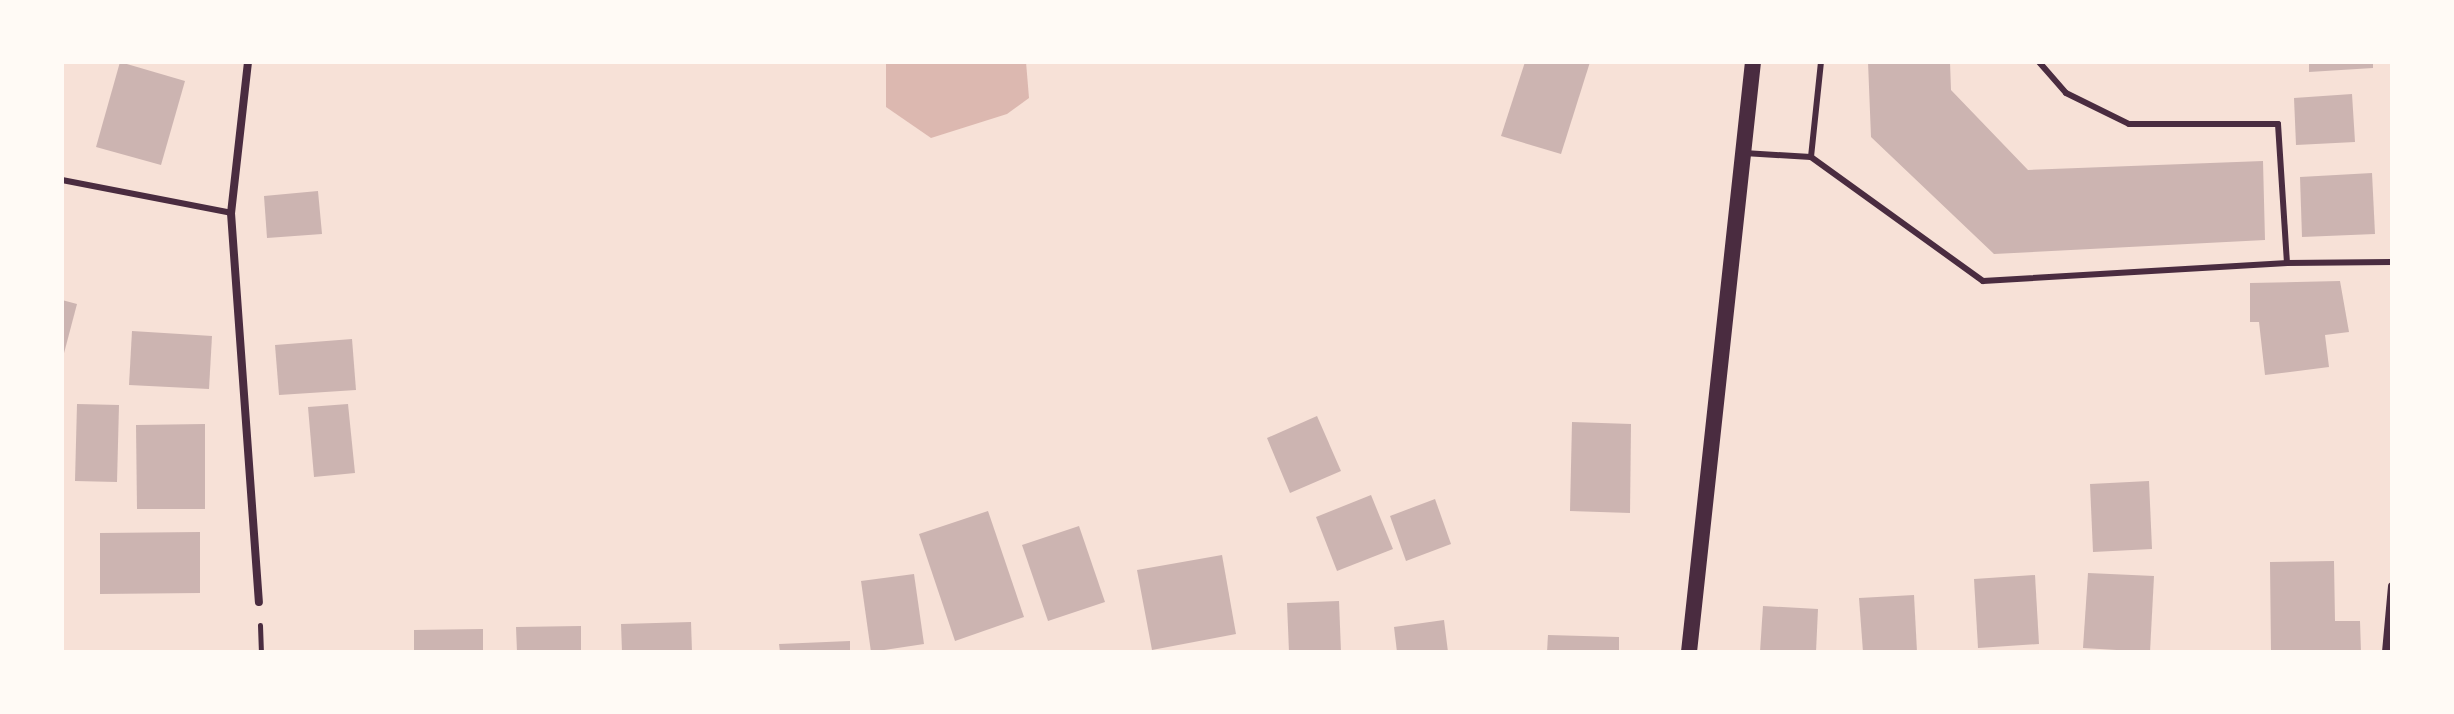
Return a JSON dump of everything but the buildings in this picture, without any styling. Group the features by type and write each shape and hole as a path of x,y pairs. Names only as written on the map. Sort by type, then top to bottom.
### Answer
{"main road":[{"path":"1689,652 1753,62"}],"street":[{"path":"248,62 231,213 259,602"},
{"path":"2386,652 2392,586"}],"lane":[{"path":"1811,157 1821,62"},
{"path":"2039,62 2066,93 2129,124 2278,124 2287,263"},
{"path":"1743,153 1811,157 1983,281 2287,263 2392,262"},
{"path":"62,180 231,213"}],"path":[{"path":"261,644 261,652"}],"shaded area":[{"path":"886,62 1026,62 1029,98 1007,114 931,138 886,107"}]}
